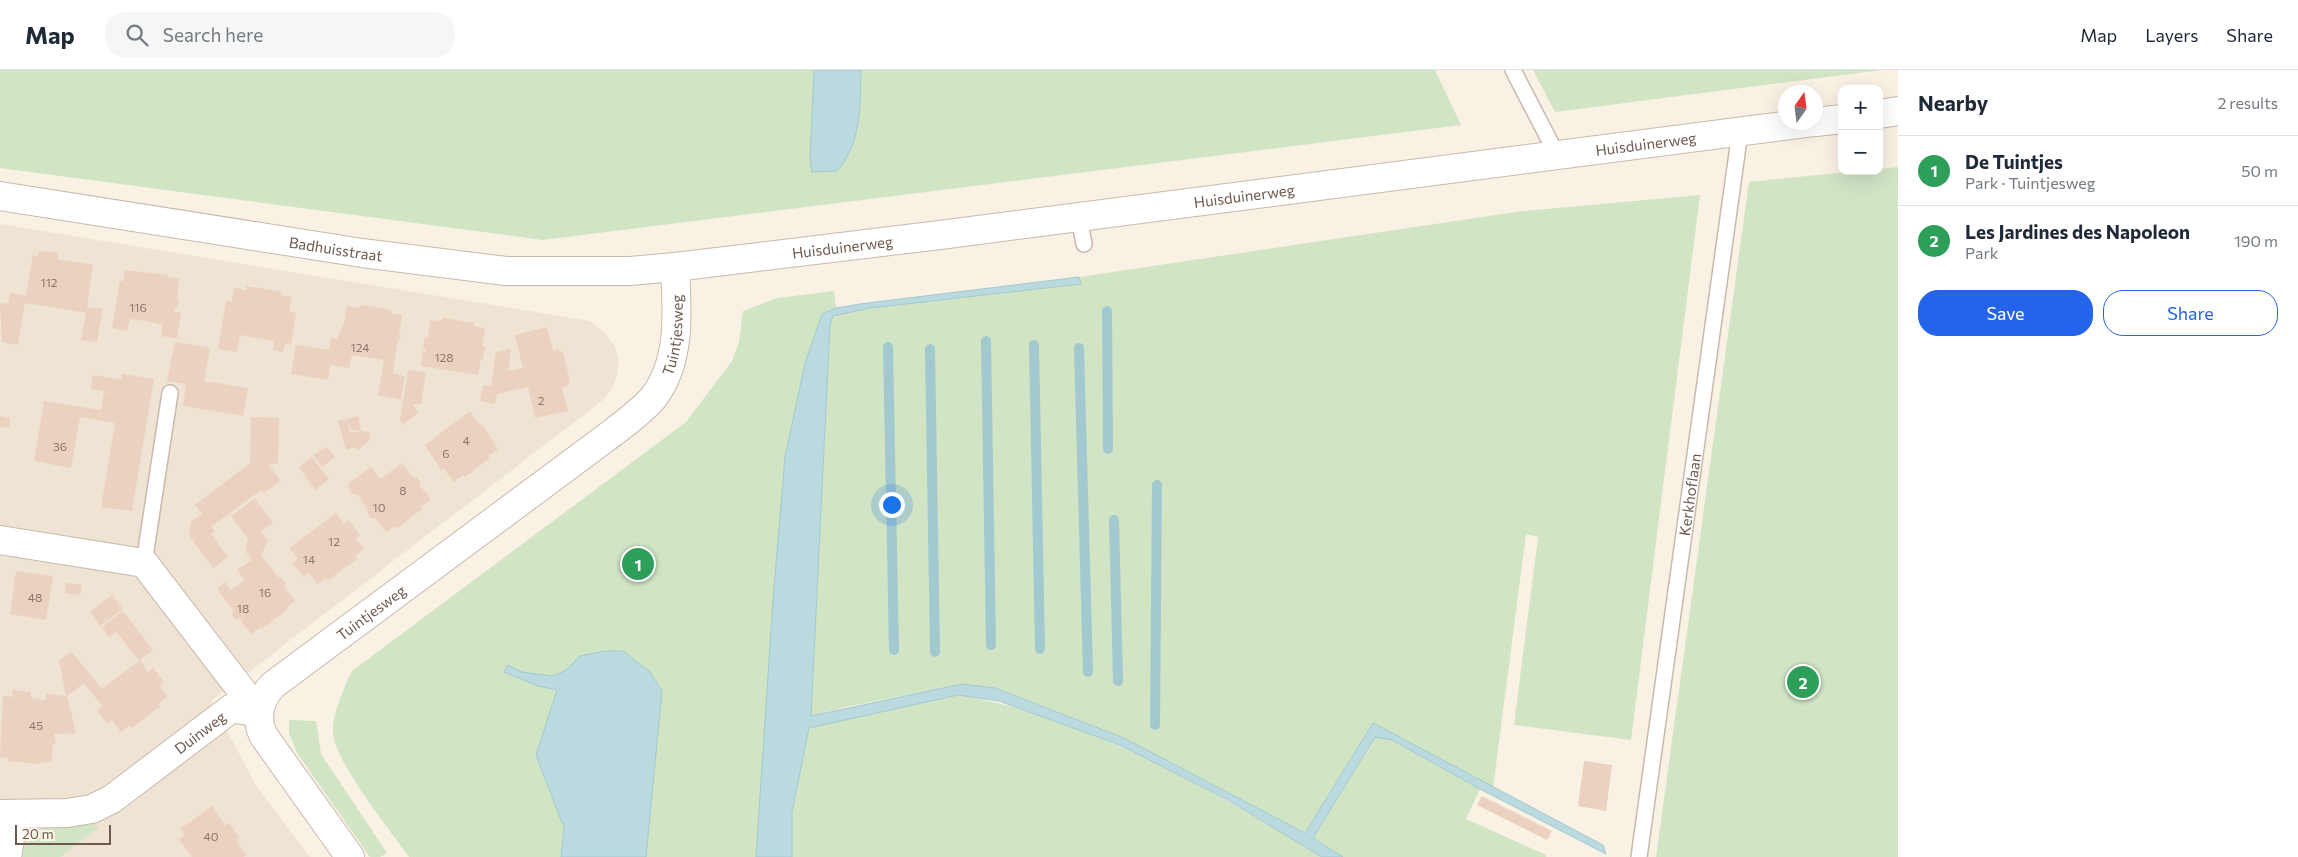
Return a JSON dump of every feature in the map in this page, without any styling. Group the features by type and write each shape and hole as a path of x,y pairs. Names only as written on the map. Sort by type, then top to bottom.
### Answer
{"street":[{"path":"1883,113 1898,111"},
{"name":"Huisduinerweg","path":"1823,121 1838,119"},
{"name":"Huisduinerweg","path":"675,267 1778,127"},
{"name":"Badhuisstraat","path":"0,196 362,253 506,271 630,271 675,267"},
{"name":"Tuintjesweg","path":"259,713 265,694 273,685 603,440 652,399 673,352 677,308 675,267"},
{"path":"0,540 144,563 259,713 259,724 263,735 350,857"},
{"name":"Duinweg","path":"7,857 7,815 67,813 92,809 112,799 232,708 259,713"}],"lane":[{"path":"1513,70 1558,155"},
{"name":"Kerkhoflaan","path":"1639,857 1740,132"},
{"path":"1079,217 1084,244"},
{"path":"144,563 170,393"}],"shaded area":[{"path":"0,224 590,321 604,332 614,345 619,360 617,374 613,387 603,400 211,701 256,785 310,857 0,857"}],"green space":[{"path":"0,70 814,70 810,159 812,172 859,122 861,70 1435,70 1461,125 543,240 0,168"},
{"path":"1533,70 1882,70 1555,112"},
{"path":"1898,167 1898,857 1656,857 1749,182 1838,173 1838,175 1883,175 1883,169"},
{"path":"1700,195 1631,740 1514,725 1538,537 1526,534 1493,788 1373,723 1305,833 1124,738 995,688 962,684 846,707 811,716 830,325 833,315 870,308 1081,284 1079,277 1523,211"},
{"path":"834,291 836,308 822,314 816,335 766,857 409,857 353,778 336,746 333,733 334,718 352,671 686,422 732,361 739,342 743,311 777,298"},
{"path":"958,695 1007,705 1055,720 1147,758 1192,781 1322,857 792,857 792,813 809,728"},
{"path":"289,720 316,721 321,754 387,853 380,857 370,857 297,753 289,733"},
{"path":"1375,737 1392,740 1480,789 1466,819 1546,855 1546,857 1343,857 1313,838"},
{"path":"90,822 99,827 60,857 23,857 25,846 30,837 38,831 58,825"}],"water":[{"path":"814,70 861,70 860,110 855,136 845,160 837,171 812,172 810,159"},
{"path":"1079,277 1081,284 870,308 833,316 830,325 811,716 962,684 995,688 1124,738 1305,833 1373,723 1603,845 1606,854 1480,789 1392,740 1375,737 1313,838 1343,857 1322,857 1226,799 1120,745 999,701 958,695 809,728 792,812 792,857 756,857 773,600 785,457 805,363 822,314 836,308 860,304"},
{"path":"605,651 623,651 650,672 662,691 646,857 561,857 564,828 536,755 557,690 538,686 504,672 508,665 522,672 552,676 565,671 580,656"}],"building":[{"path":"39,251 59,253 58,259 93,265 87,307 103,309 97,342 81,340 86,313 25,303 18,345 2,342 0,303 8,304 10,293 26,296 33,255 38,256"},
{"path":"125,270 168,275 168,277 179,279 177,298 179,300 174,312 181,313 177,338 161,336 163,325 145,321 130,319 127,331 112,328 120,281 123,281"},
{"path":"246,286 281,292 281,295 292,297 289,311 296,313 291,344 285,343 283,352 273,350 274,341 240,335 237,352 218,349 226,301 232,302 234,288 246,290"},
{"path":"360,305 391,310 390,313 402,315 399,333 401,336 397,344 393,374 405,376 401,400 378,395 384,360 352,355 349,368 330,365 328,380 291,374 296,345 329,350 331,338 337,339 344,324 347,306 359,308"},
{"path":"443,318 474,323 474,326 485,328 482,346 485,346 478,375 421,366 423,352 425,353 426,350 423,349 425,337 428,338 430,320 442,321"},
{"path":"547,327 553,351 558,349 559,352 563,351 570,383 562,388 568,411 535,418 528,387 497,394 495,404 480,401 483,385 491,386 496,352 511,349 508,371 523,368 515,335"},
{"path":"175,342 210,348 204,381 248,388 243,416 183,406 186,384 167,381"},
{"path":"408,370 426,372 421,404 413,404 418,413 402,425 400,420"},
{"path":"122,374 154,379 132,511 101,507 115,423 80,417 71,468 34,461 44,401 101,410 104,392 120,394 91,389 93,375 121,380"},
{"path":"470,411 480,425 482,424 498,449 488,456 490,458 465,477 463,475 454,482 443,468 441,470 425,445"},
{"path":"0,416 10,418 9,428 0,427"},
{"path":"358,416 361,431 351,430 348,419"},
{"path":"251,417 279,418 278,464 268,464 281,481 264,493 261,490 211,527 215,531 211,534 228,557 213,568 189,535 191,522 202,514 195,505 250,463"},
{"path":"348,419 350,433 370,432 369,441 358,450 355,447 346,450 338,421"},
{"path":"327,447 335,457 322,467 313,455"},
{"path":"312,457 329,479 315,490 299,467"},
{"path":"402,463 413,477 417,478 420,482 419,485 431,499 421,507 422,509 397,528 395,526 386,532 376,519 371,518 358,495 353,494 348,488 349,483 371,467 380,479"},
{"path":"255,498 273,523 261,531 268,541 261,555 285,583 285,587 295,601 286,608 287,610 262,629 261,627 251,634 240,619 236,619 232,615 233,610 217,589 225,582 231,590 245,580 237,570 252,560 246,552 248,539 231,516"},
{"path":"336,513 344,524 349,520 360,535 355,538 364,549 355,556 357,559 328,580 326,578 317,584 309,573 303,577 293,563 298,559 289,548"},
{"path":"16,571 53,576 46,620 10,614"},
{"path":"66,583 82,585 80,595 65,593"},
{"path":"112,595 123,609 100,626 90,612"},
{"path":"123,611 153,650 140,660 148,672 153,668 164,682 159,685 167,697 158,704 160,706 132,728 130,725 121,732 112,720 107,724 97,710 102,706 84,683 67,696 76,733 54,734 56,743 53,745 51,763 40,762 39,764 8,761 8,758 0,757 3,696 12,697 13,690 31,692 31,698 45,700 46,694 66,696 59,661 72,652 102,689 139,661 116,631 109,637 102,627"},
{"path":"1584,761 1612,765 1606,811 1578,806"},
{"path":"1482,796 1552,831 1547,840 1477,805"},
{"path":"212,806 225,825 229,823 240,838 236,841 246,855 243,857 192,857 179,839 185,835 180,829"}],"waterway":[{"path":"1107,311 1108,449"},
{"path":"986,341 991,645"},
{"path":"1034,345 1040,649"},
{"path":"888,347 894,650"},
{"path":"1079,348 1088,672"},
{"path":"930,349 935,652"},
{"path":"1155,725 1157,485"},
{"path":"1114,520 1118,681"}],"place":[{"name":"De Tuintjes","path":"638,564"},
{"name":"Les Jardines des Napoleon","path":"1803,682"}]}
